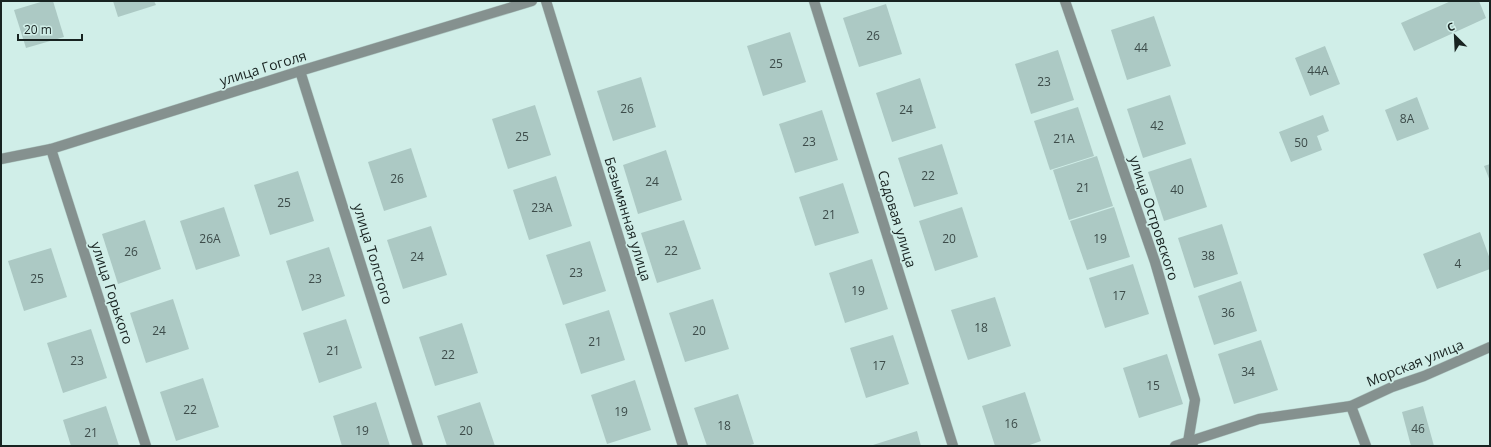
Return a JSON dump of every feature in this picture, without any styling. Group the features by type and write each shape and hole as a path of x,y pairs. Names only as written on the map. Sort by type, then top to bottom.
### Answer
{"street":[{"name":"улица Гоголя","path":"1,159 51,150 300,71 532,1"},
{"name":"Безымянная улица","path":"546,1 683,446"},
{"name":"Садовая улица","path":"814,1 953,446"},
{"name":"улица Островского","path":"1065,1 1155,262 1195,400 1190,444"},
{"name":"улица Толстого","path":"300,71 418,446"},
{"name":"улица Горького","path":"51,150 146,446"},
{"name":"Морская улица","path":"1175,446 1190,444 1259,419 1351,406 1392,387 1424,376 1490,347"},
{"path":"1351,406 1366,446"}],"building":[{"path":"44,1 53,1 64,37 26,48 14,10"},
{"path":"113,1 154,1 156,5 118,17"},
{"path":"1451,1 1479,1 1486,18 1414,51 1401,23"},
{"path":"886,4 902,54 859,67 843,18"},
{"path":"1154,16 1171,66 1127,80 1111,30"},
{"path":"790,32 806,82 763,96 747,46"},
{"path":"1325,46 1340,84 1310,96 1295,58"},
{"path":"1058,50 1074,100 1031,114 1015,64"},
{"path":"641,77 656,127 613,141 597,91"},
{"path":"920,78 936,128 892,142 876,93"},
{"path":"1170,95 1186,144 1143,158 1127,109"},
{"path":"1417,97 1429,129 1397,141 1385,110"},
{"path":"535,105 551,155 508,169 492,119"},
{"path":"1078,107 1094,156 1050,170 1034,121"},
{"path":"822,110 838,160 795,173 779,124"},
{"path":"1323,115 1329,131 1317,136 1322,150 1291,162 1279,132"},
{"path":"942,144 958,194 914,207 898,158"},
{"path":"411,148 427,197 384,211 368,162"},
{"path":"666,150 682,200 638,214 623,165"},
{"path":"1097,156 1113,206 1069,220 1053,170"},
{"path":"1191,158 1207,207 1164,221 1148,172"},
{"path":"1490,164 1490,181 1484,166"},
{"path":"298,171 314,221 270,235 254,185"},
{"path":"556,176 572,226 529,240 513,190"},
{"path":"843,183 859,233 815,246 799,197"},
{"path":"224,207 240,256 196,270 180,221"},
{"path":"962,207 978,257 935,271 919,221"},
{"path":"1114,207 1130,257 1087,270 1070,221"},
{"path":"145,220 161,269 118,284 102,234"},
{"path":"684,220 701,269 657,283 641,233"},
{"path":"1222,224 1238,274 1194,288 1178,238"},
{"path":"431,226 447,275 403,289 387,240"},
{"path":"1480,232 1490,259 1490,269 1437,289 1423,254"},
{"path":"590,241 606,291 563,305 546,255"},
{"path":"329,247 345,296 302,311 286,261"},
{"path":"51,248 67,297 24,311 8,261"},
{"path":"872,259 888,309 845,323 829,273"},
{"path":"1133,264 1149,314 1105,328 1089,278"},
{"path":"1241,281 1257,331 1214,345 1198,296"},
{"path":"995,297 1011,346 968,360 951,310"},
{"path":"173,299 189,349 146,363 130,313"},
{"path":"713,299 729,349 685,362 669,313"},
{"path":"609,310 625,360 581,374 565,324"},
{"path":"346,319 362,368 319,383 303,333"},
{"path":"462,323 478,373 435,386 419,337"},
{"path":"91,329 107,378 63,393 47,343"},
{"path":"893,335 909,384 866,398 850,348"},
{"path":"1261,340 1278,390 1234,404 1218,354"},
{"path":"1167,354 1183,404 1139,418 1123,368"},
{"path":"203,378 219,427 176,441 160,392"},
{"path":"635,380 651,430 607,444 591,395"},
{"path":"1025,392 1041,441 1027,446 995,446 982,406"},
{"path":"738,394 754,444 747,446 707,446 694,408"},
{"path":"376,402 390,446 342,446 333,416"},
{"path":"480,402 495,446 447,446 437,416"},
{"path":"106,406 119,446 71,446 63,420"},
{"path":"1423,406 1434,446 1411,446 1402,412"},
{"path":"917,431 921,446 873,445"}]}
